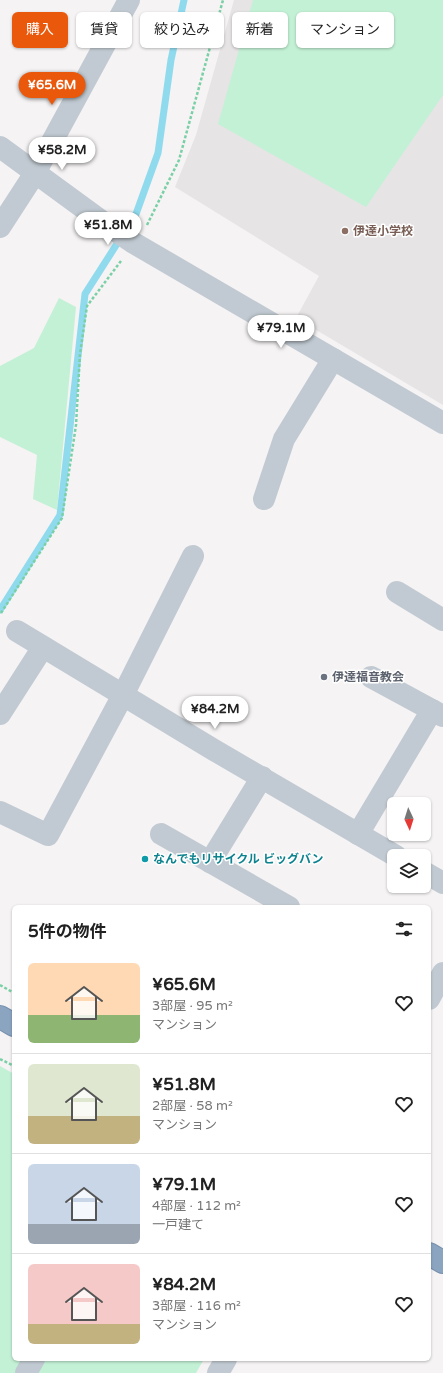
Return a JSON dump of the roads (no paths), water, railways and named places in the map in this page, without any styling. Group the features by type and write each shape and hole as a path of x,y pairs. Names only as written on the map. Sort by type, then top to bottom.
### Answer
{"highway":[{"path":"0,1017 12,1024"},
{"path":"431,1255 443,1262"}],"street":[{"path":"0,227 35,173 129,0"},
{"path":"0,147 104,223 134,243 443,423"},
{"path":"264,499 284,439 333,359"},
{"path":"0,812 48,835 123,695 193,556"},
{"path":"397,592 443,620"},
{"path":"17,631 387,851"},
{"path":"0,714 43,647"},
{"path":"358,834 438,713 371,677"},
{"path":"210,862 262,777"},
{"path":"161,834 285,905"},
{"path":"431,876 443,883"},
{"path":"26,1373 33,1361"}],"waterway":[{"path":"0,610 60,515 85,294 136,214 158,153 171,60 184,0"}],"place":[{"name":"伊達小学校","path":"345,231"},
{"name":"伊達福音教会","path":"324,677"},
{"name":"なんでもリサイクル ビッグバン","path":"145,859"}]}
